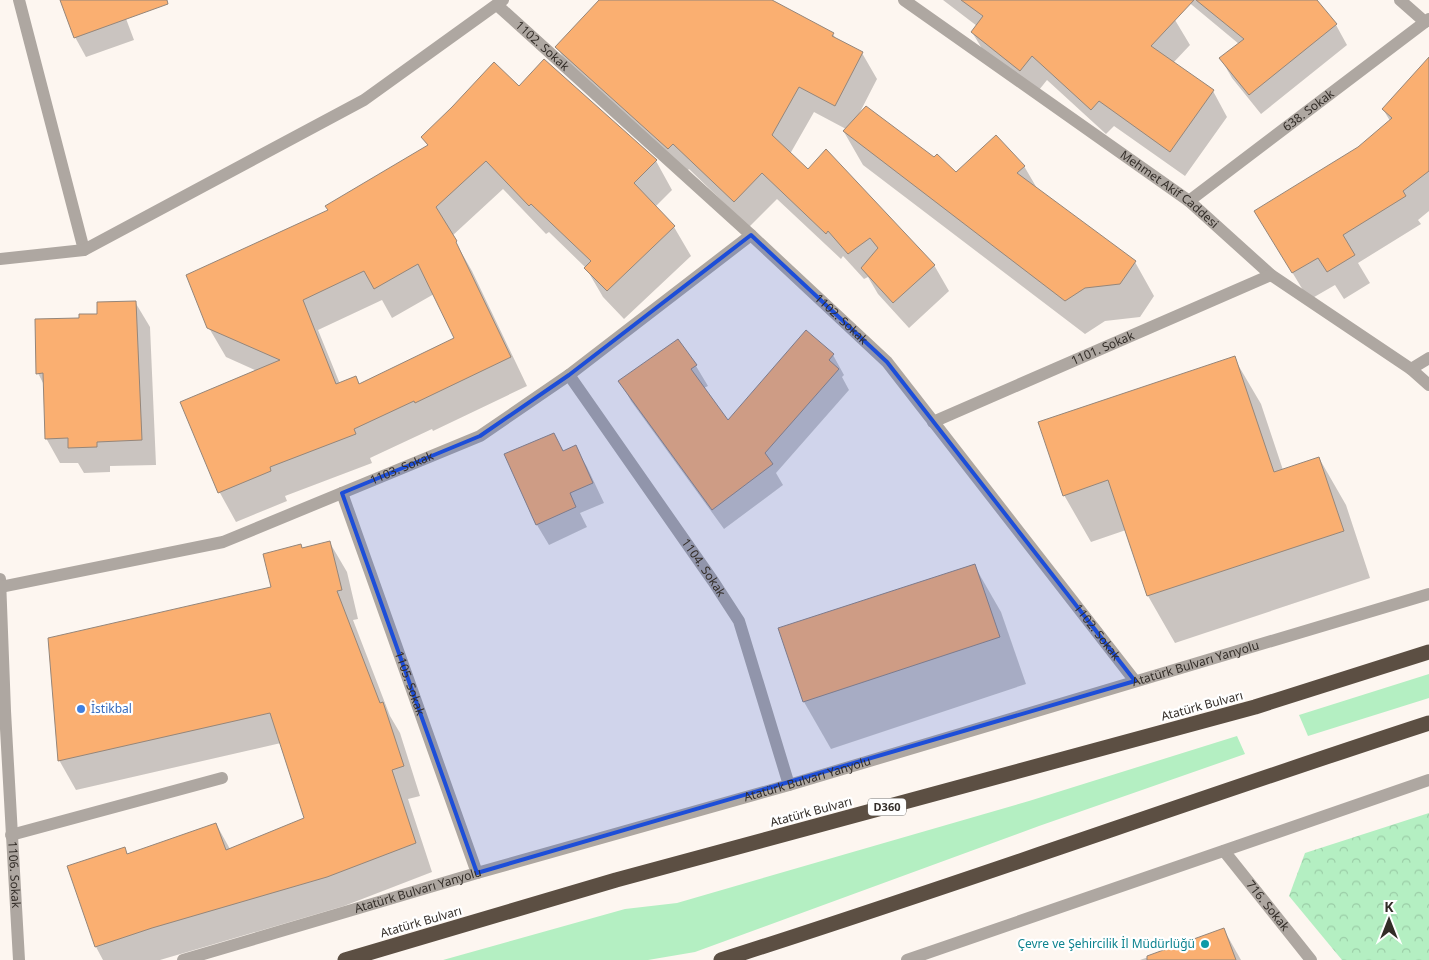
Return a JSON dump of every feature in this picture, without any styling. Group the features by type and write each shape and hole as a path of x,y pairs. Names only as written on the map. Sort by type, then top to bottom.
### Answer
{"highway":[{"name":"Atatürk Bulvarı","path":"345,960 616,880 1255,707 1429,652"},
{"path":"721,960 858,916 1270,775 1429,723"}],"street":[{"path":"19,0 84,250"},
{"name":"Mehmet Akif Caddesi","path":"904,0 1189,201 1271,275 1429,384"},
{"path":"1400,0 1427,21"},
{"path":"0,259 84,250 364,100 500,2"},
{"name":"1102. Sokak","path":"500,2 887,362 1135,681"},
{"name":"638. Sokak","path":"1189,201 1427,21"},
{"name":"1103. Sokak","path":"0,587 223,542 480,436 568,375 751,235"},
{"name":"1101. Sokak","path":"933,422 1271,275"},
{"path":"1411,370 1429,358"},
{"name":"1104. Sokak","path":"568,375 714,581 739,620 789,785"},
{"name":"1105. Sokak","path":"342,493 477,874"},
{"name":"1106. Sokak","path":"0,579 2,711 19,960"},
{"name":"Atatürk Bulvarı Yanyolu","path":"183,960 789,785 1429,594"},
{"path":"11,835 222,778"},
{"path":"908,960 1429,780"},
{"name":"716. Sokak","path":"1224,851 1311,960"}],"highlighted area":[{"path":"751,235 887,362 1135,681 477,873 342,493 480,436 569,375"}],"green space":[{"path":"1429,674 1429,698 1308,736 1299,715"},
{"path":"1237,736 1245,754 1039,826 695,952 648,960 443,960 625,909 677,903 1029,801"},
{"path":"1429,813 1429,960 1342,960 1289,896 1305,853"}],"building":[{"path":"60,0 167,0 168,4 74,38"},
{"path":"599,0 772,0 834,33 832,36 863,52 835,106 799,87 772,135 808,169 826,149 935,265 893,303 861,268 878,248 870,238 848,254 828,231 826,234 762,173 734,202 673,144 668,149 555,47"},
{"path":"961,0 1194,0 1151,46 1214,90 1170,152 1099,101 1091,110 1032,56 1020,71 971,32 983,16"},
{"path":"1196,0 1317,0 1337,24 1249,95 1219,58 1244,39"},
{"path":"1429,57 1429,171 1403,191 1406,196 1343,235 1355,255 1327,272 1318,258 1292,273 1254,211 1358,147 1392,118 1382,109"},
{"path":"544,59 657,160 634,183 675,226 607,291 584,268 591,261 531,204 529,206 486,161 436,207 457,241 511,357 415,403 414,401 354,429 356,434 270,467 271,471 218,493 180,402 280,360 207,328 186,275 328,210 325,206 428,145 421,137 494,62 519,86","holes":["418,264 454,338 359,384 356,376 336,384 303,300 364,271 374,289"]},
{"path":"866,106 934,157 937,154 956,172 996,135 1025,166 1017,173 1136,261 1120,284 1085,288 1065,301 843,131"},
{"path":"136,301 142,440 97,442 97,447 68,448 68,438 45,439 43,373 36,374 35,319 79,318 79,314 97,314 97,302"},
{"path":"806,330 834,354 829,360 839,369 765,453 773,464 712,510 618,381 678,339 697,365 691,369 728,420"},
{"path":"1235,356 1274,472 1319,457 1344,531 1147,596 1108,480 1063,496 1038,422"},
{"path":"554,433 563,451 576,445 593,483 570,493 576,507 536,525 504,454"},
{"path":"330,541 342,590 337,591 380,703 383,702 404,766 392,770 416,843 327,877 152,928 95,947 67,866 125,847 127,854 216,823 226,850 304,818 270,713 58,761 48,638 271,587 263,554 301,544 302,548"},
{"path":"975,564 1000,637 803,702 778,628"},
{"name":"Çevre ve Şehircilik İl Müdürlüğü","path":"1224,928 1236,960 1147,960 1147,956"}],"place":[{"name":"İstikbal","path":"81,709"},
{"name":"Çevre ve Şehircilik İl Müdürlüğü","path":"1205,944"}]}
